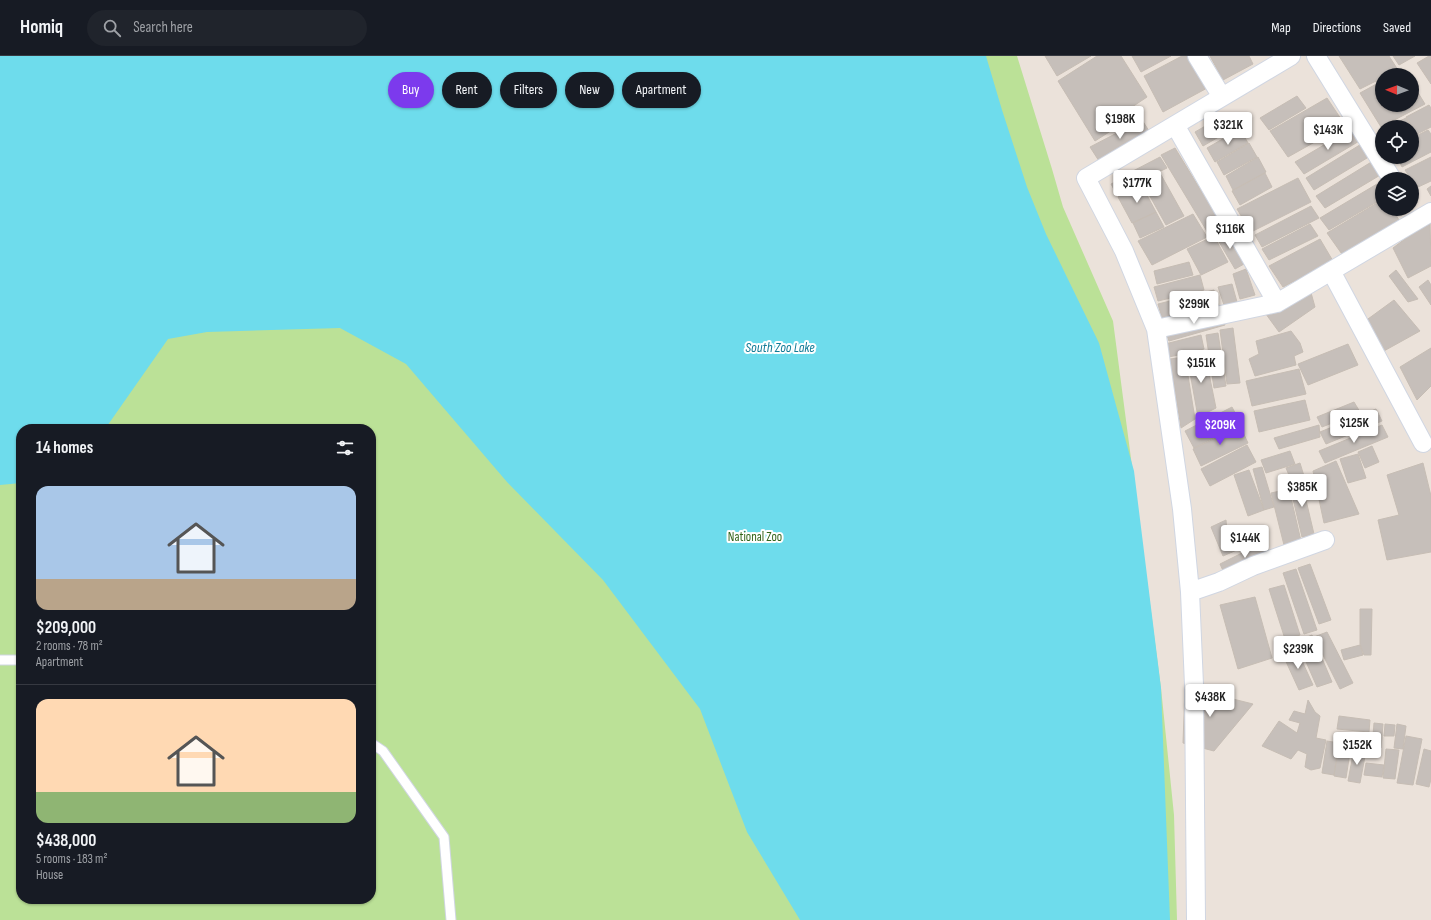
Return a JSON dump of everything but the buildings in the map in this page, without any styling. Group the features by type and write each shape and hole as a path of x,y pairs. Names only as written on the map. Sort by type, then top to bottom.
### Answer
{"street":[{"path":"1197,56 1222,97"},
{"path":"1196,920 1194,685 1190,592 1182,509 1156,329 1124,251 1086,178 1291,56"},
{"path":"1316,56 1388,172"},
{"path":"1175,125 1277,303"},
{"path":"1156,329 1277,303 1331,271 1420,213"},
{"path":"1331,271 1423,443"},
{"path":"1190,592 1219,582 1253,566 1325,540"}],"lane":[{"path":"0,660 16,660"},
{"path":"376,746 383,751 444,837 451,920"}],"green space":[{"name":"South Zoo Lake","path":"0,56 1017,56 1063,207 1113,321 1161,688 1174,815 1177,920 0,920"}],"water":[{"name":"South Zoo Lake","path":"0,56 986,56 1027,187 1046,234 1099,343 1134,471 1161,688 1170,920 800,920 747,832 700,709 603,580 507,482 406,364 340,328 207,332 168,339 108,424 16,424 16,483 0,485"}],"park label":[{"name":"National Zoo","path":"755,537"}]}
